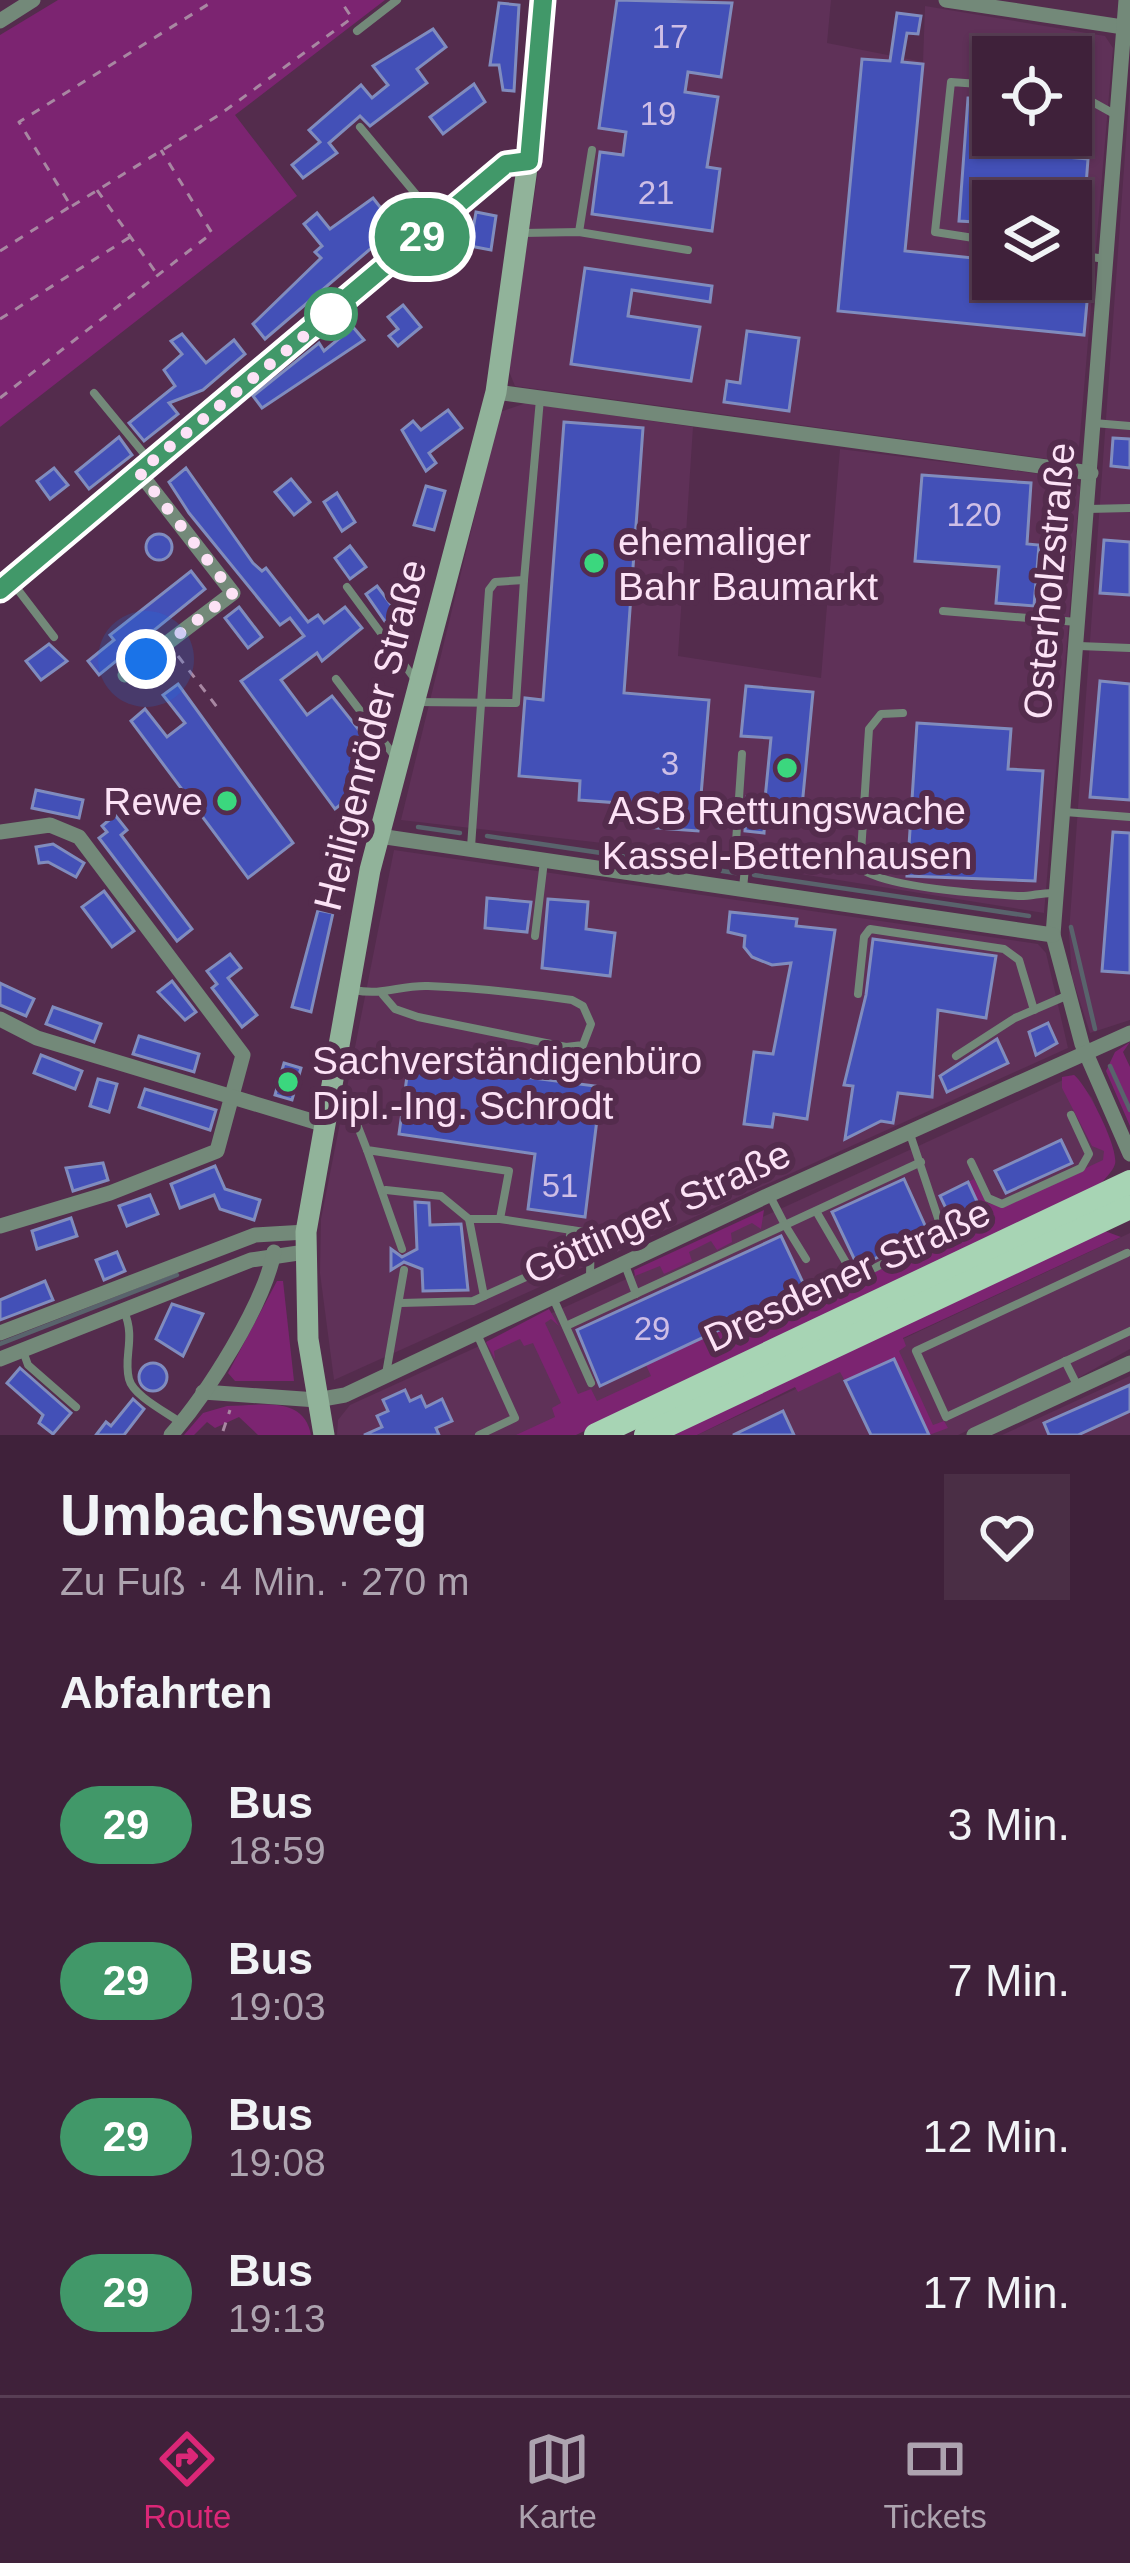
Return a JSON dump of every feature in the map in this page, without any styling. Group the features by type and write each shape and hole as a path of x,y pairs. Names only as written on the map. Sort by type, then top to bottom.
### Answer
{"main road":[{"name":"Dresdener Straße","path":"596,1435 1130,1182"},
{"name":"Dresdener Straße","path":"646,1435 1130,1207"}],"street":[{"path":"0,21 33,0"},
{"name":"Heiligenröder Straße","path":"324,1435 305,1242 324,1116 379,836 496,392 529,161 543,0"},
{"path":"946,0 1127,28"},
{"name":"Osterholzstraße","path":"1126,0 1053,935 1066,996 1086,1053 1130,1154"},
{"path":"5,585 506,164 529,161"},
{"path":"496,392 1091,473"},
{"path":"125,675 233,593 145,467"},
{"path":"0,832 50,825 92,849 242,1051 217,1151 110,1193 0,1226"},
{"path":"379,836 1053,935"},
{"path":"0,1019 37,1038 233,1098 324,1116"},
{"name":"Göttinger Straße","path":"203,1392 317,1400 345,1395 769,1195 1130,1033"},
{"path":"0,1333 255,1234 305,1242"},
{"path":"176,1429 203,1392 274,1256 274,1237"},
{"path":"0,1358 305,1242"},
{"path":"981,1432 1130,1363"}],"lane":[{"path":"357,31 397,0"},
{"path":"972,84 951,82 935,232 972,238"},
{"path":"1092,102 1118,116"},
{"path":"361,127 439,222"},
{"path":"579,232 592,150"},
{"path":"1112,189 1130,184"},
{"path":"518,232 579,232 688,250"},
{"path":"1092,257 1107,259"},
{"path":"94,393 145,467"},
{"path":"347,586 416,693 482,704 516,703 540,399"},
{"path":"1094,423 1130,426"},
{"path":"1053,620 1057,496"},
{"path":"1088,509 1130,508"},
{"path":"470,849 489,590 495,582 524,580"},
{"path":"5,585 54,637"},
{"path":"943,611 1079,622"},
{"path":"1077,646 1130,648"},
{"path":"336,679 399,760"},
{"path":"903,713 881,714 869,729 860,868 878,877 1024,897 1057,893"},
{"path":"742,754 736,842 747,848 796,854"},
{"path":"1063,812 1130,818"},
{"path":"742,892 747,848"},
{"path":"536,936 544,860"},
{"path":"858,994 870,929 1004,949 1019,959 1034,1010"},
{"path":"346,988 383,995 423,986 572,1000 583,1006 591,1024 583,1045 566,1047 418,1017 395,1009 383,995"},
{"path":"956,1056 1066,996"},
{"path":"324,1116 352,1114 386,1190 402,1249"},
{"path":"971,1162 988,1198 1002,1204 1081,1168 1089,1154 1071,1115"},
{"path":"816,1210 855,1278 943,1233 909,1132"},
{"path":"367,1150 508,1171 500,1219"},
{"path":"566,1326 922,1162"},
{"path":"386,1190 441,1196 469,1219 592,1233 590,1281"},
{"path":"769,1195 806,1259"},
{"path":"469,1219 484,1296"},
{"path":"401,1303 484,1296 566,1259 571,1230"},
{"path":"1127,1253 916,1351 946,1417 1130,1331"},
{"path":"625,1264 636,1294"},
{"path":"386,1376 404,1270"},
{"path":"553,1298 591,1383"},
{"path":"124,1310 133,1332 128,1377 176,1429"},
{"path":"476,1333 515,1418 479,1435"},
{"path":"23,1350 28,1365 76,1406"},
{"path":"1065,1361 1078,1387"},
{"path":"976,1403 981,1432"}],"path":[{"path":"71,206 19,122 215,0"},
{"path":"0,251 161,150 352,18 340,0"},
{"path":"0,398 212,233 161,150"},
{"path":"97,190 158,275"},
{"path":"0,319 130,237"},
{"path":"168,644 218,707"},
{"path":"224,1431 235,1395"}],"shaded area":[{"path":"58,0 385,0 235,115 297,196 0,427 0,35"},
{"path":"556,0 831,0 827,43 923,62 925,6 1105,36 1113,48 1092,294 1092,180 972,180 972,300 1092,300 1079,447 1064,461 515,386 508,369 544,133"},
{"path":"1130,85 1130,1020 1090,1033 1072,977 1069,933"},
{"path":"526,403 693,427 678,656 821,678 840,449 1071,478 1080,487 1044,913 620,845 401,820 500,412"},
{"path":"394,850 1038,944 1046,953 1068,1048 334,1380 320,1273 321,1219"},
{"path":"1130,1042 1123,1052 1130,1067 1130,1126 1106,1071 1115,1052"},
{"path":"1074,1075 1092,1098 1114,1152 1109,1173 530,1435 337,1435 338,1420 350,1405"},
{"path":"1074,1075 1101,1117 1115,1156 1114,1167 1100,1187 576,1435 516,1435 555,1417 552,1408 561,1403 533,1343 524,1346 520,1339 494,1351 495,1359 486,1342 549,1309 559,1326 551,1319 545,1323 578,1394 591,1389 597,1401 651,1376 646,1365 682,1348 666,1309 696,1341 826,1280 840,1288 957,1234 953,1223 981,1210 968,1182 974,1179 987,1203 1003,1207 1103,1160 1104,1151 1092,1146 1062,1088 1062,1077"},
{"path":"764,1210 761,1229 752,1223 731,1233 732,1242 717,1250 711,1241 689,1252 692,1261 664,1274 660,1266 635,1276 634,1270"},
{"path":"1102,1230 1121,1237 903,1338 906,1346 899,1351 933,1425 944,1421 948,1428 929,1435 893,1359 845,1381 840,1372 798,1392 795,1387 697,1435 665,1435"},
{"path":"1130,1233 1130,1349 958,1435 697,1435"},
{"path":"277,1281 283,1281 294,1381 235,1381 228,1373"},
{"path":"1130,1376 1130,1435 1002,1435"},
{"path":"227,1406 290,1408 307,1422 311,1435 258,1435 239,1417 215,1428 207,1422 194,1435 184,1435 203,1413"}],"building":[{"path":"617,0 732,3 721,77 688,72 685,92 718,97 707,167 720,169 712,231 592,214 600,152 623,155 626,132 599,128"},
{"path":"499,3 519,5 514,91 503,90 499,65 490,65"},
{"path":"897,13 921,16 918,34 907,33 902,62 923,64 905,251 972,258 972,300 1087,300 1084,335 838,311 862,59 890,61"},
{"path":"433,29 446,47 417,69 427,83 370,126 360,116 329,143 337,153 303,178 292,165 320,142 309,130 361,85 372,98 388,85 373,66"},
{"path":"474,84 485,102 443,134 430,117"},
{"path":"968,98 972,98 972,156 1088,159 1086,180 972,180 972,222 959,221"},
{"path":"373,198 384,212 398,200 410,215 265,339 253,324 321,258 315,252 322,246 304,224 317,213 330,229"},
{"path":"476,212 496,216 491,250 470,246"},
{"path":"585,268 712,286 710,302 632,290 628,316 700,327 691,381 571,364"},
{"path":"403,305 421,327 398,346 389,336 398,329 388,317"},
{"path":"353,327 364,340 262,408 253,396 319,343 324,351"},
{"path":"747,331 799,338 789,411 724,402 727,381 740,383"},
{"path":"182,334 206,363 234,340 245,354 203,390 169,403 178,414 144,441 129,423 175,386 164,370 182,354 171,341"},
{"path":"448,410 462,428 429,453 436,463 426,471 402,430 413,421 421,430"},
{"name":"ehemaliger Bahr Baumarkt","path":"564,422 643,428 624,693 709,700 698,831 631,826 633,804 579,800 580,781 519,776 525,698 543,700"},
{"path":"119,437 132,455 89,489 76,472"},
{"path":"1113,438 1130,439 1130,468 1111,466"},
{"path":"54,468 68,485 50,499 37,481"},
{"path":"186,468 253,563 262,571 266,568 308,622 318,615 324,623 345,607 362,628 322,661 317,653 281,680 307,715 332,696 378,754 350,774 361,789 335,809 241,681 304,636 290,618 280,625 189,513 169,482"},
{"path":"922,475 1031,483 1027,544 1039,545 1034,606 996,603 999,567 915,561"},
{"path":"291,479 310,502 294,515 275,492"},
{"path":"426,486 445,491 434,530 414,525"},
{"path":"337,493 355,522 342,531 324,502"},
{"path":"159,534 172,547 159,560 146,547"},
{"path":"1104,540 1130,542 1130,595 1100,593"},
{"path":"350,546 366,567 350,579 335,558"},
{"path":"191,571 205,589 99,675 88,661 114,640 110,635"},
{"path":"377,586 405,623 393,633 366,594"},
{"path":"239,607 262,637 248,648 225,618"},
{"path":"49,644 67,661 41,680 26,661"},
{"path":"1100,681 1130,684 1130,800 1090,797"},
{"name":"Rewe","path":"178,684 293,843 248,878 131,721 145,709 167,737 185,723 163,695"},
{"name":"ASB Rettungswache Kassel-Bettenhausen","path":"746,686 813,692 801,817 765,814 764,833 745,831 747,797 765,799 771,738 741,736"},
{"path":"917,723 1011,729 1008,769 1043,771 1035,881 907,876"},
{"path":"36,790 83,800 79,818 32,808"},
{"path":"115,815 127,830 121,835 192,929 177,941 99,838 107,832 102,826"},
{"path":"1113,832 1130,833 1130,973 1102,971"},
{"path":"53,844 84,863 76,877 48,862 39,863 36,847"},
{"path":"104,891 134,931 112,947 82,907"},
{"path":"487,898 531,902 527,932 485,928"},
{"path":"548,899 588,902 586,929 615,933 610,976 542,968"},
{"path":"318,910 333,913 311,1012 292,1007"},
{"path":"730,912 797,919 796,926 835,930 807,1119 774,1114 772,1127 744,1124 754,1052 773,1054 791,963 772,965 752,957 744,947 745,936 728,932"},
{"path":"873,939 996,956 986,1018 938,1010 932,1097 898,1093 893,1123 881,1121 845,1139 853,1086 844,1085 866,995"},
{"path":"230,954 241,968 228,978 257,1015 242,1027 212,988 217,984 207,971"},
{"path":"172,981 196,1012 185,1020 158,992"},
{"path":"0,983 34,999 26,1016 0,1005"},
{"path":"53,1007 101,1024 94,1042 46,1024"},
{"path":"1048,1023 1057,1043 1036,1055 1029,1032"},
{"path":"139,1036 199,1054 194,1072 133,1054"},
{"path":"997,1039 1008,1063 947,1092 940,1076"},
{"path":"41,1055 82,1071 75,1089 34,1073"},
{"path":"409,1062 595,1086 594,1095 600,1095 585,1217 528,1209 535,1154 399,1134"},
{"name":"Sachverständigenbüro Dipl.-Ing. Schrodt","path":"284,1063 301,1068 292,1100 275,1095"},
{"path":"98,1079 117,1084 109,1112 90,1106"},
{"path":"145,1089 216,1110 210,1130 139,1107"},
{"path":"1061,1140 1072,1163 1006,1193 995,1171"},
{"path":"103,1163 108,1180 73,1191 66,1168"},
{"path":"215,1166 225,1189 260,1200 254,1220 220,1209 214,1195 180,1208 171,1184"},
{"path":"904,1179 928,1232 858,1267 832,1212"},
{"path":"968,1182 981,1210 953,1223 940,1196"},
{"path":"150,1195 158,1214 127,1226 119,1206"},
{"path":"415,1202 429,1203 430,1225 461,1224 468,1290 423,1291 422,1269 404,1262 391,1270 391,1249 402,1257 417,1249"},
{"path":"71,1218 77,1236 37,1249 32,1231"},
{"path":"781,1236 806,1289 600,1386 577,1330"},
{"path":"117,1252 125,1271 104,1280 96,1260"},
{"path":"45,1281 53,1300 0,1320 0,1300"},
{"path":"172,1304 203,1314 183,1356 156,1339"},
{"path":"894,1359 929,1435 871,1435 845,1381"},
{"path":"153,1363 163,1367 167,1377 163,1387 153,1391 143,1387 139,1377 143,1367"},
{"path":"20,1368 71,1413 53,1434 39,1423 43,1415 7,1383"},
{"path":"1130,1385 1130,1411 1078,1435 1049,1435 1044,1423"},
{"path":"405,1390 410,1401 421,1396 426,1407 442,1399 452,1421 436,1428 439,1435 364,1435 382,1427 377,1416 388,1411 383,1400"},
{"path":"133,1399 144,1409 124,1435 96,1435 106,1422 111,1426"},
{"path":"783,1411 794,1435 733,1435"}],"waterway":[{"path":"418,827 460,833"},
{"path":"487,836 736,873"},
{"path":"754,875 1029,916"},
{"path":"1071,927 1095,1029"},
{"path":"1110,1066 1130,1110"},
{"path":"0,1344 177,1275"}],"bus line":[{"name":"29","path":"0,590 506,164 529,161 543,0"}],"place":[{"name":"ehemaliger Bahr Baumarkt","path":"594,563"},
{"name":"ASB Rettungswache Kassel-Bettenhausen","path":"787,768"},
{"name":"Rewe","path":"227,801"},
{"name":"Sachverständigenbüro Dipl.-Ing. Schrodt","path":"288,1082"}],"route":[{"path":"146,659 233,593 139,472 343,304 331,314"}]}
